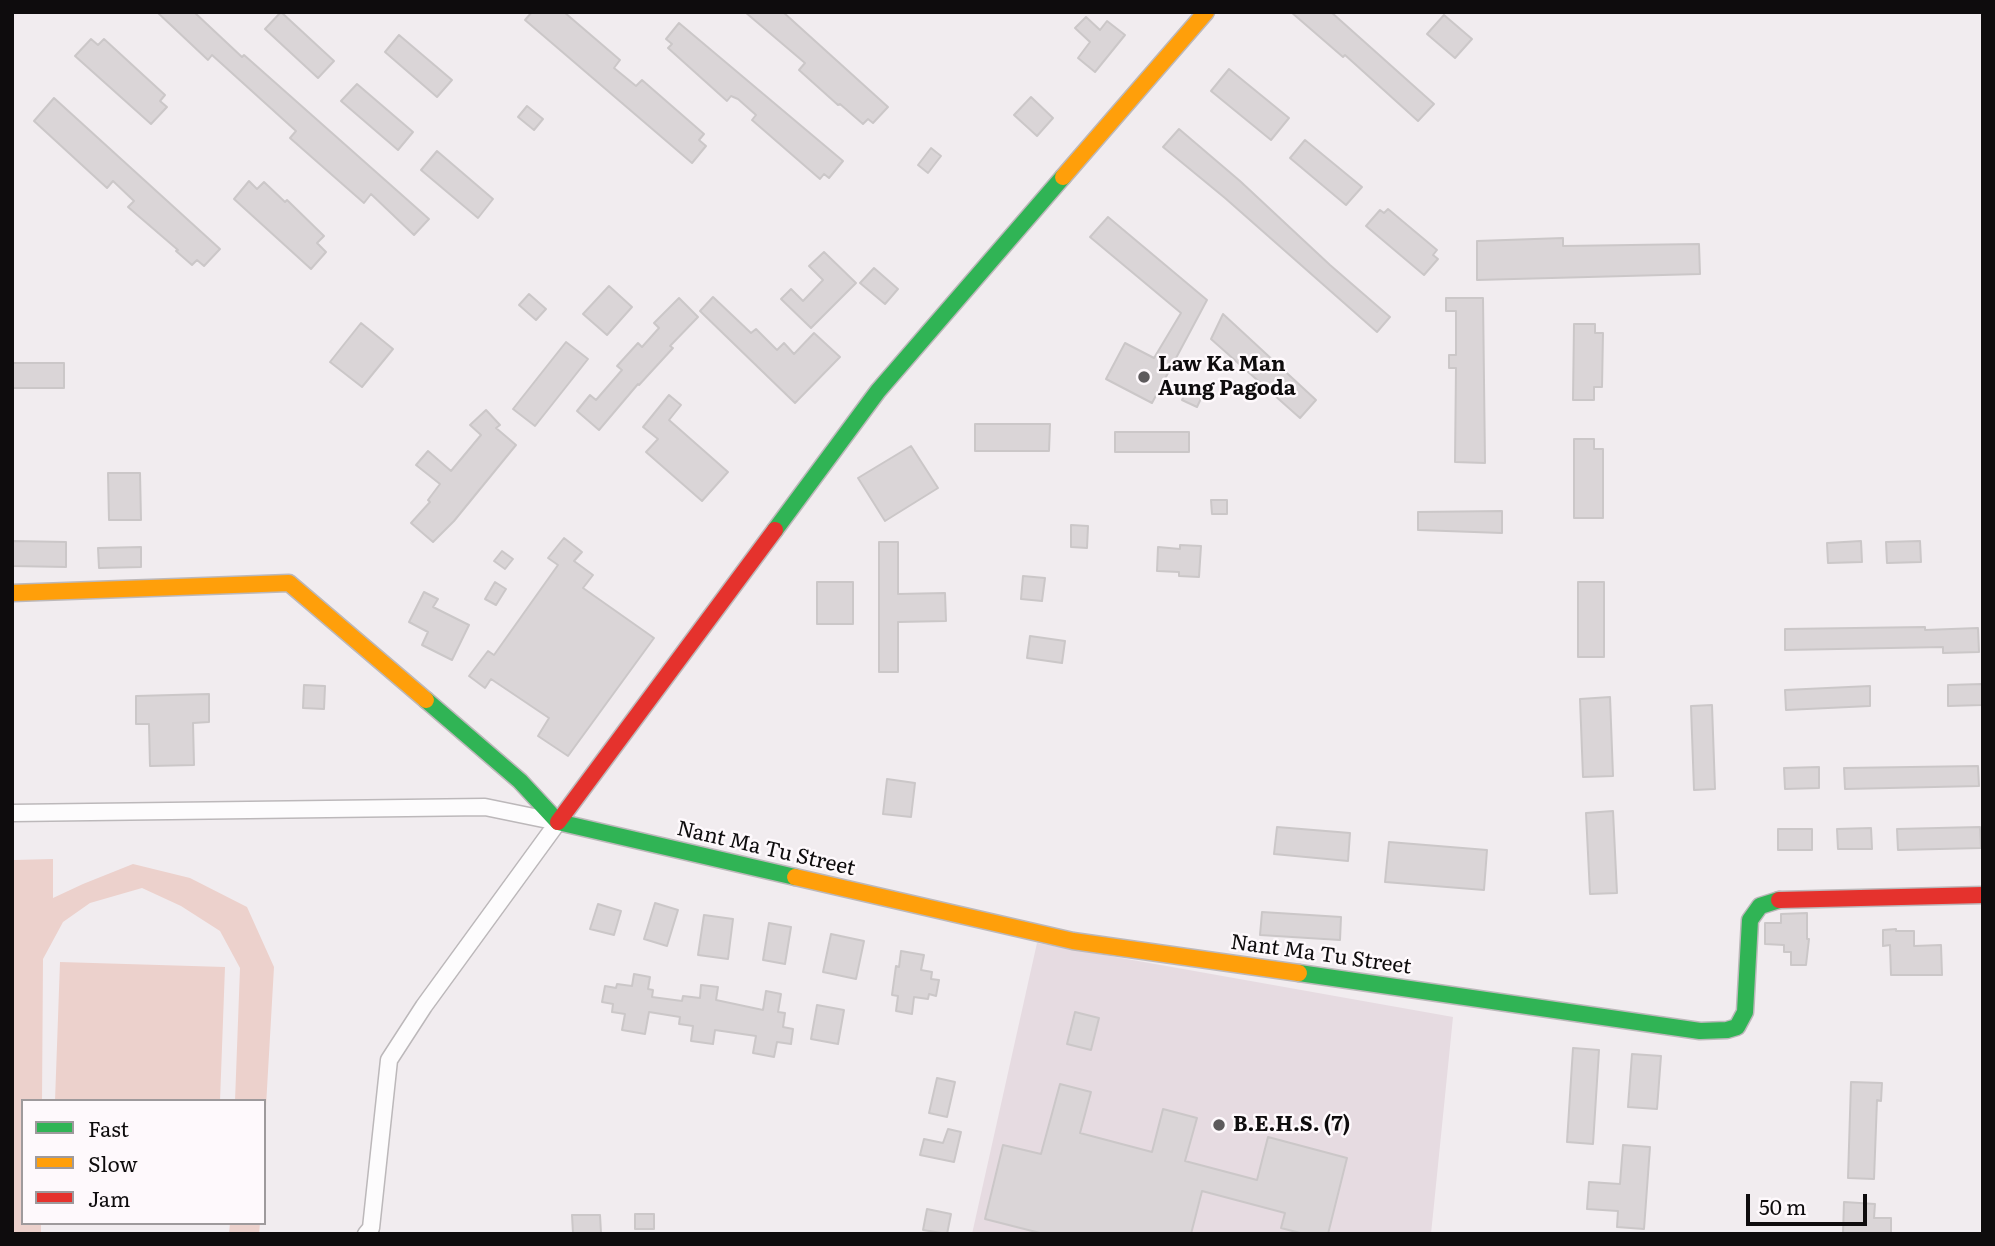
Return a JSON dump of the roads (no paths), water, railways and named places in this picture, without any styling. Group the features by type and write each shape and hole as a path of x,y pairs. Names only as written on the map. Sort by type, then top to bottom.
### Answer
{"street":[{"path":"366,1234 371,1228 389,1060 424,1006 877,391 1206,12"},
{"path":"12,593 289,583 520,781 558,822"},
{"path":"12,813 485,807 558,822"},
{"name":"Nant Ma Tu Street","path":"558,822 1073,942 1700,1031 1727,1030 1742,1022 1746,999 1750,920 1753,910 1761,904 1787,899 1983,895"}],"place":[{"name":"Law Ka Man Aung Pagoda","path":"1144,377"},
{"name":"B.E.H.S. (7)","path":"1219,1125"}]}
